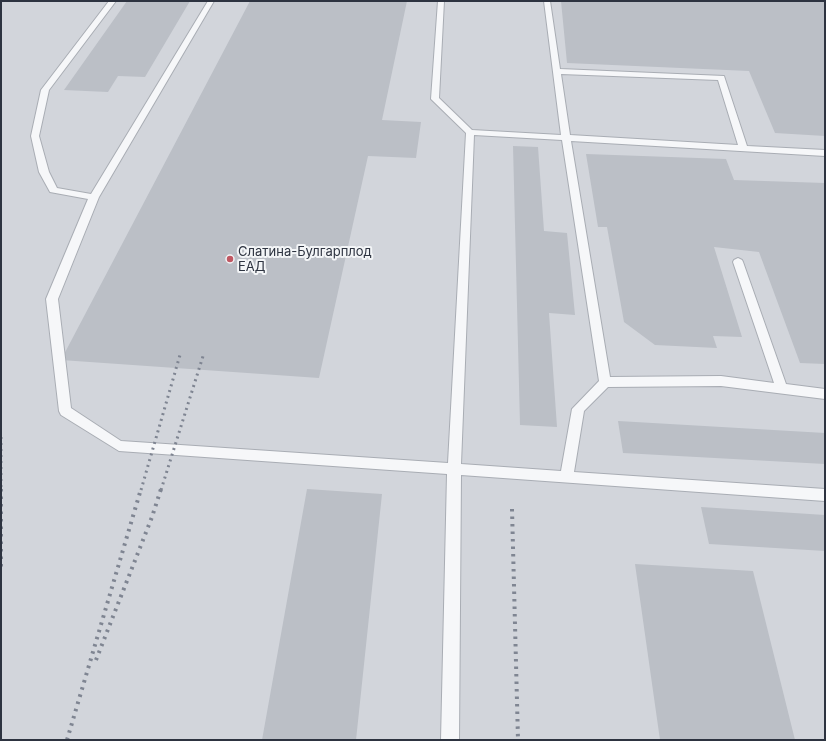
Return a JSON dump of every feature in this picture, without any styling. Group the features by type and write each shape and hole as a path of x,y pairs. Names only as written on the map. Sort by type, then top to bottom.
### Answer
{"lane":[{"path":"94,197 53,190 44,172 35,136 45,90 113,1"},
{"path":"211,1 94,197 52,299 65,411 119,446 825,495"},
{"path":"441,1 435,99 470,132 825,153"},
{"path":"547,1 566,138 605,382"},
{"path":"557,71 721,78 743,148"},
{"path":"450,740 454,470 470,132"},
{"path":"738,262 782,389"},
{"path":"566,478 578,409 605,382 721,381 825,394"}],"shaded area":[{"path":"1,1 825,1 825,740 1,740"}],"building":[{"path":"127,1 190,1 145,77 118,76 108,92 64,90"},
{"name":"Слатина-Булгарплод ЕАД","path":"250,1 407,1 382,120 421,122 416,158 368,156 319,378 61,360"},
{"path":"561,1 825,1 825,136 775,133 749,71 567,63"},
{"path":"513,146 538,147 544,231 567,233 575,315 549,313 557,427 520,425"},
{"path":"586,154 726,159 734,180 825,183 825,364 800,363 759,252 714,247 742,337 713,336 717,348 655,345 624,322 607,227 598,227"},
{"path":"618,421 825,433 825,464 623,453"},
{"path":"307,489 382,494 356,740 262,740"},
{"path":"701,507 825,515 825,551 709,544"},
{"path":"635,564 753,571 795,740 660,740"}],"railway":[{"path":"161,490 204,353"},
{"path":"141,490 180,355"},
{"path":"1,437 1,567"},
{"path":"67,740 141,489"},
{"path":"96,660 152,517 161,489"},
{"path":"512,509 518,740"}],"place":[{"name":"Слатина-Булгарплод ЕАД","path":"230,259"}]}
